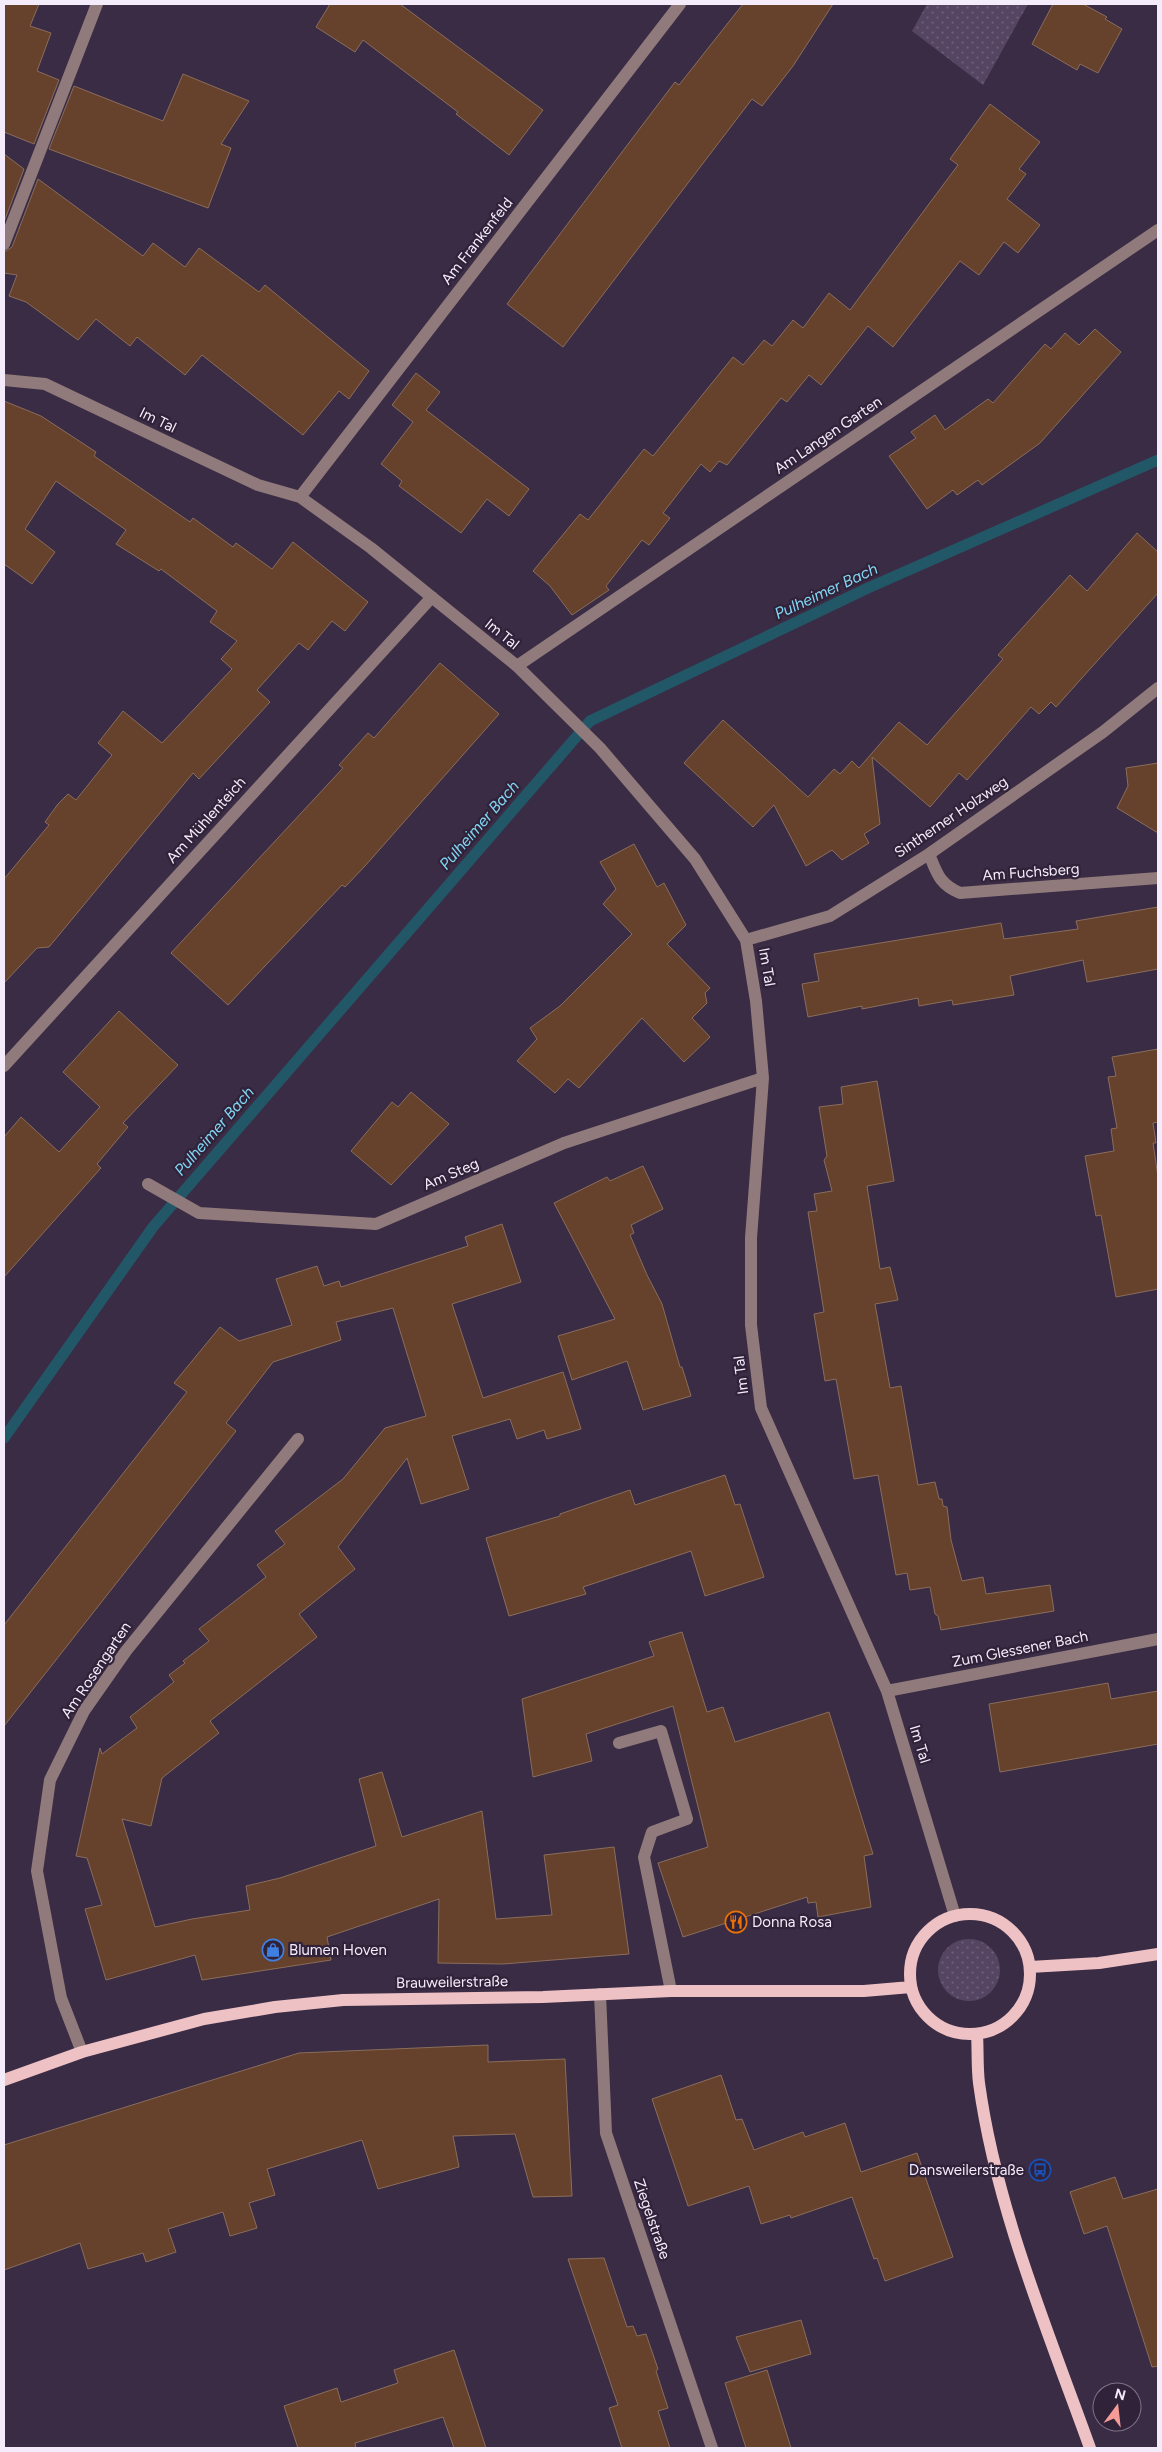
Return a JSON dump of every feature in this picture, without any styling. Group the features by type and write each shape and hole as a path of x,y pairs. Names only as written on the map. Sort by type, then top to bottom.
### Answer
{"main road":[{"path":"975,1914 1000,1923 1012,1931 1024,1947 1030,1967 1029,1985 1022,2003 1011,2018 995,2028 977,2034 959,2033 942,2027 928,2017 917,2003 911,1987 910,1968 914,1950 924,1935 938,1923 954,1916 975,1914"},
{"path":"1030,1967 1100,1963 1158,1954"},
{"name":"Brauweilerstraße","path":"4,2080 82,2052 204,2018 275,2007 342,2000 670,1991 864,1991 911,1987"},
{"path":"977,2034 979,2082 1000,2181 1032,2287 1090,2448"}],"street":[{"path":"4,244 97,4"},
{"name":"Am Frankenfeld","path":"300,497 680,4"},
{"name":"Am Langen Garten","path":"517,666 1158,230"},
{"name":"Im Tal","path":"4,380 45,384 258,485 300,497 371,548 517,666 600,748 695,859 746,940 756,1001 763,1078 751,1238 751,1325 762,1408 887,1691 954,1916"},
{"name":"Am Mühlenteich","path":"4,1066 432,597"},
{"name":"Sintherner Holzweg","path":"746,940 830,916 929,854 1103,732 1158,688"},
{"name":"Am Fuchsberg","path":"929,854 938,875 946,887 960,893 1158,878"},
{"name":"Am Steg","path":"148,1184 199,1214 376,1224 564,1143 763,1078"},
{"name":"Am Rosengarten","path":"82,2052 61,1998 37,1871 50,1780 84,1711 126,1651 298,1439"},
{"name":"Zum Glessener Bach","path":"887,1691 1158,1639"},
{"path":"619,1743 661,1731 687,1819 652,1832 644,1857 670,1991"},
{"name":"Ziegelstraße","path":"600,1994 606,2133 712,2448"}],"shaded area":[{"path":"927,4 1028,4 983,85 912,31"},
{"path":"969,1939 981,1941 991,1948 998,1958 1000,1970 998,1982 991,1992 981,1999 969,2001 957,1999 947,1992 940,1982 938,1970 940,1958 947,1948 957,1941"}],"building":[{"path":"4,4 39,4 30,26 51,33 37,71 59,80 34,144 4,132"},
{"path":"330,4 400,4 543,110 509,155 456,114 458,112 363,40 355,52 316,27"},
{"path":"743,4 833,4 793,66 762,106 752,99 563,347 507,304 675,82 679,85"},
{"path":"1053,4 1083,4 1107,17 1105,19 1122,29 1098,73 1080,64 1077,70 1032,44"},
{"path":"183,74 249,101 221,144 231,148 208,208 49,149 74,86 163,121"},
{"path":"990,104 1040,142 1019,169 1026,174 1007,199 1040,225 1018,253 1004,242 979,275 960,261 893,347 868,326 821,385 809,375 787,402 781,398 727,465 719,461 710,472 701,464 663,513 670,518 649,545 642,540 606,586 609,590 572,615 550,586 533,571 580,514 588,520 644,449 653,456 733,357 743,365 764,340 772,346 793,320 803,328 829,293 850,310 958,165 950,159"},
{"path":"4,154 24,169 4,222"},
{"path":"38,179 143,256 153,243 185,267 199,248 259,292 265,285 369,371 349,399 339,391 303,435 202,355 185,375 137,337 130,346 96,319 78,340 26,302 9,296 17,275 4,273 4,252 12,247"},
{"path":"1095,329 1121,352 1040,443 982,485 978,480 957,495 953,490 927,509 889,456 916,438 911,432 935,415 945,430 988,399 993,403 1045,344 1051,349 1065,333 1079,345"},
{"path":"416,373 440,392 426,410 529,489 509,516 487,499 461,533 399,486 402,481 381,464 413,422 392,405"},
{"path":"4,401 41,416 96,452 94,456 190,522 193,518 233,547 236,543 272,569 293,542 368,602 345,631 332,621 308,650 299,643 257,690 270,702 199,779 193,773 49,947 37,948 4,983 4,879 49,825 45,822 58,804 68,794 76,800 112,755 98,743 123,711 162,743 232,669 221,659 237,641 210,622 217,611 161,569 159,571 116,544 126,530 56,481 25,529 55,552 32,584 4,564"},
{"path":"1137,533 1158,552 1158,593 1056,707 1051,702 1039,714 1031,707 967,780 959,773 930,807 872,757 880,824 864,834 869,843 842,860 832,850 806,866 774,805 753,827 684,763 723,720 808,797 834,769 840,774 852,761 859,768 899,722 927,745 1003,659 998,655 1070,575 1087,591"},
{"path":"440,663 499,714 365,866 345,887 342,885 228,1005 171,953 343,768 339,765 368,733 374,738"},
{"path":"1158,763 1158,833 1117,808 1128,786 1126,768"},
{"path":"634,844 657,887 664,883 686,925 667,944 710,988 705,993 707,1003 692,1018 710,1037 684,1062 642,1018 579,1088 568,1079 555,1093 517,1061 537,1039 530,1028 560,1006 632,934 603,904 616,889 600,862"},
{"path":"1158,907 1158,969 1087,982 1083,960 1010,976 1014,995 953,1005 952,1000 919,1006 918,998 862,1009 862,1006 808,1017 802,984 819,981 814,954 1001,923 1004,939 1078,929 1076,921"},
{"path":"119,1011 178,1065 123,1123 128,1127 97,1164 101,1168 4,1277 4,1137 21,1117 59,1152 100,1107 63,1072"},
{"path":"1158,1049 1158,1122 1153,1123 1156,1143 1153,1143 1158,1177 1158,1289 1116,1297 1101,1215 1096,1216 1085,1156 1114,1151 1111,1129 1117,1128 1108,1077 1116,1076 1112,1057"},
{"path":"877,1081 894,1181 867,1186 880,1269 890,1267 898,1300 875,1304 890,1388 901,1386 918,1485 935,1482 939,1499 942,1499 943,1506 947,1507 951,1540 962,1581 983,1577 986,1594 1050,1585 1054,1611 941,1630 938,1616 935,1614 930,1587 910,1590 907,1573 896,1575 878,1475 854,1479 836,1379 825,1381 814,1314 824,1312 808,1212 817,1211 814,1194 832,1191 824,1160 827,1156 819,1107 843,1104 841,1087"},
{"path":"411,1092 449,1124 391,1185 351,1151 392,1102 398,1107"},
{"path":"643,1166 663,1209 631,1225 634,1233 630,1235 662,1304 680,1367 682,1367 691,1396 643,1410 627,1361 572,1380 558,1336 615,1319 554,1203 607,1177 610,1181"},
{"path":"502,1224 521,1282 452,1304 483,1398 563,1372 581,1429 547,1439 544,1430 517,1439 510,1419 452,1436 469,1489 421,1504 407,1458 338,1547 355,1569 299,1614 317,1637 210,1721 219,1733 162,1778 151,1826 122,1819 155,1927 250,1910 246,1886 280,1878 376,1846 359,1779 382,1772 402,1837 482,1811 496,1919 552,1915 544,1855 614,1847 629,1954 503,1964 438,1963 439,1899 327,1937 331,1960 202,1980 195,1955 106,1980 85,1909 102,1905 87,1858 76,1856 100,1748 102,1754 137,1728 130,1717 174,1682 169,1675 185,1663 183,1661 209,1641 199,1629 266,1577 257,1565 285,1544 275,1531 343,1479 385,1428 426,1416 393,1308 336,1322 341,1340 273,1362 226,1423 236,1431 4,1726 4,1625 187,1392 174,1383 220,1327 239,1341 292,1325 276,1279 317,1266 324,1286 339,1281 341,1287 468,1246 465,1237"},
{"path":"725,1475 735,1505 740,1504 764,1577 705,1596 691,1551 583,1587 586,1594 509,1616 486,1538 560,1516 560,1514 630,1490 635,1505"},
{"path":"682,1632 707,1712 723,1707 735,1742 829,1712 873,1854 864,1856 871,1907 818,1917 816,1902 808,1903 807,1897 683,1937 658,1863 708,1847 673,1706 586,1734 592,1761 533,1777 522,1699 654,1656 649,1642"},
{"path":"1108,1683 1111,1699 1158,1691 1158,1744 1000,1772 989,1704"},
{"path":"488,2045 488,2062 565,2059 572,2196 533,2197 515,2134 453,2136 459,2167 378,2189 362,2140 267,2169 275,2195 249,2203 257,2228 230,2236 223,2212 168,2229 176,2252 146,2262 143,2253 88,2269 80,2243 4,2270 4,2145 299,2053"},
{"path":"721,2075 736,2120 742,2119 754,2150 803,2132 805,2137 845,2123 861,2172 917,2153 953,2257 885,2281 877,2258 874,2259 852,2197 791,2218 790,2215 761,2224 749,2186 688,2206 652,2099"},
{"path":"1115,2177 1123,2199 1158,2189 1158,2366 1152,2367 1107,2226 1084,2234 1070,2192"},
{"path":"604,2258 627,2327 633,2326 637,2336 646,2334 658,2369 656,2371 668,2408 658,2411 670,2448 622,2448 609,2408 618,2405 568,2259"},
{"path":"801,2320 811,2354 750,2372 736,2337"},
{"path":"454,2350 486,2448 454,2448 443,2417 355,2443 356,2448 298,2448 284,2406 337,2388 341,2402 398,2383 394,2370"},
{"path":"767,2370 791,2448 746,2448 725,2383"}],"waterway":[{"name":"Pulheimer Bach","path":"4,1438 153,1227 590,721 868,588 1158,460"}],"place":[{"name":"Donna Rosa","path":"736,1922"},
{"name":"Blumen Hoven","path":"273,1950"},
{"name":"Dansweilerstraße","path":"1040,2170"}]}
